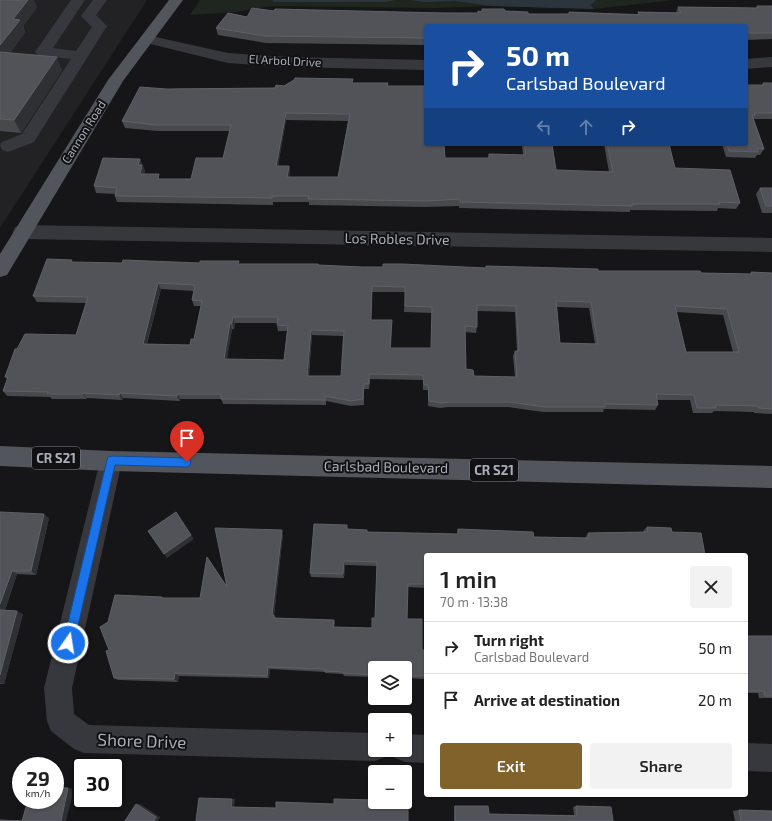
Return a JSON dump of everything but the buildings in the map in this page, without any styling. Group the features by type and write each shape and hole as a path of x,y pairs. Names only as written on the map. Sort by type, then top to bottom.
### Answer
{"main road":[{"name":"Cannon Road","path":"0,270 116,80 176,0"},
{"name":"Carlsbad Boulevard","path":"0,456 772,477"}],"street":[{"path":"78,0 43,52 81,56"},
{"path":"8,146 28,138 100,26 88,16 100,0"},
{"name":"El Arbol Drive","path":"147,39 228,58 287,62 424,65"},
{"path":"748,64 772,62"},
{"name":"Los Robles Drive","path":"22,232 772,245"},
{"name":"Shore Drive","path":"112,460 58,688 61,721 84,739 368,747"},
{"path":"412,748 424,748"},
{"path":"748,757 772,758"}],"shaded area":[{"path":"0,0 147,0 0,228"},
{"path":"200,0 675,0 594,9 491,6 435,8 273,6 236,12 190,15"},
{"path":"272,0 396,0 385,2 275,2"},
{"path":"410,0 596,0 591,5 594,9 491,6 456,1 424,2"}],"route":[{"path":"68,643 112,460 187,462"}]}
